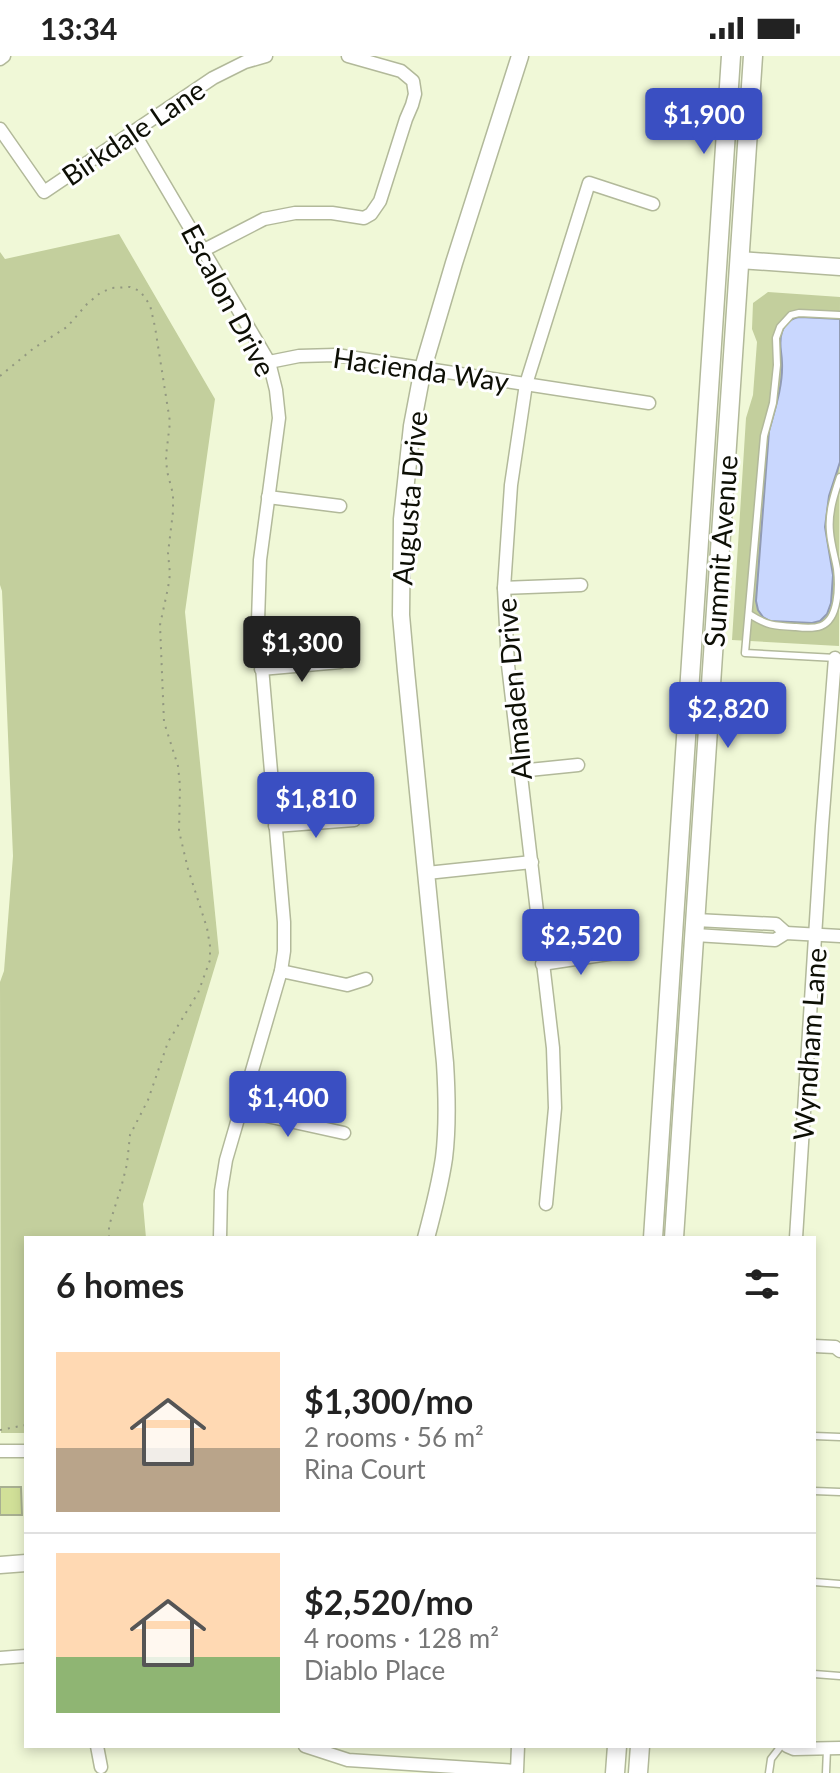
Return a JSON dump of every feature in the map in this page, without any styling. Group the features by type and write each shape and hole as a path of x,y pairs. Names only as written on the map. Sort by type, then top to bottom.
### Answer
{"main road":[{"name":"Summit Avenue","path":"653,1236 731,56"},
{"name":"Summit Avenue","path":"674,1236 753,56"},
{"path":"615,1773 617,1748"},
{"path":"638,1773 640,1748"}],"street":[{"name":"Birkdale Lane","path":"0,129 44,192 213,78 245,62 266,56"},
{"path":"204,250 264,219 295,213 332,213 364,218 371,214 380,201 415,94 413,81 401,71 348,56"},
{"name":"Augusta Drive","path":"427,1236 444,1156 447,1109 401,615 407,466 423,368 520,56"},
{"name":"Escalon Drive","path":"134,133 269,362 279,418 257,594 284,951 223,1176 220,1236"},
{"name":"Almaden Drive","path":"546,1204 555,1108 553,1048 508,665 504,588 511,485 526,384 589,183 653,204"},
{"path":"718,259 840,267"},
{"name":"Hacienda Way","path":"269,362 299,356 336,355 649,403"},
{"path":"268,497 340,506"},
{"path":"504,588 581,585"},
{"name":"Wyndham Lane","path":"796,1236 838,658"},
{"path":"261,669 340,662"},
{"path":"519,771 578,765"},
{"path":"275,826 354,820"},
{"path":"427,873 532,862"},
{"path":"695,928 775,940 786,933 840,936"},
{"path":"542,964 615,953"},
{"path":"281,971 347,985 366,979"},
{"path":"240,1110 344,1133"},
{"path":"816,1346 838,1347"},
{"path":"0,1451 24,1451"},
{"path":"0,1565 24,1563"},
{"path":"0,1658 24,1656"},
{"path":"97,1748 101,1767"},
{"path":"311,1748 348,1760 517,1771 518,1748"},
{"path":"792,1748 834,1748"}],"lane":[{"path":"838,658 745,653 764,436 773,403 777,365 776,338 780,327 791,315 840,315"},
{"path":"749,614 770,626 811,628 822,626 830,620 835,608 837,571 830,515 840,477"},
{"path":"816,1436 840,1437"},
{"path":"816,1491 840,1492"},
{"path":"816,1582 840,1584"},
{"path":"816,1674 840,1676"},
{"path":"769,1773 771,1759 779,1748"},
{"path":"826,1773 834,1748"}],"path":[{"path":"0,376 34,348 67,327 100,293 112,288 130,287 140,291 150,305 169,413 166,456 173,494 168,553 170,574 160,625 164,722 178,766 179,831 207,928 210,960 198,993 168,1042 148,1100 130,1135 127,1164 109,1226 109,1236"},
{"path":"0,1430 24,1425"}],"green space":[{"path":"119,234 215,399 185,612 219,953 143,1204 146,1236 24,1236 24,1433 1,1433 0,982 4,971 13,856 0,585 0,252 5,259"},
{"path":"768,292 840,297 839,646 732,640 746,418 753,395 757,342 752,329 753,303"}],"water":[{"path":"800,317 840,319 840,462 829,496 825,527 833,575 831,603 827,614 820,621 812,623 770,621 758,610 756,601 769,431 781,380 781,336 787,324"}],"building":[{"path":"0,1487 21,1487 22,1515 0,1515"}]}
